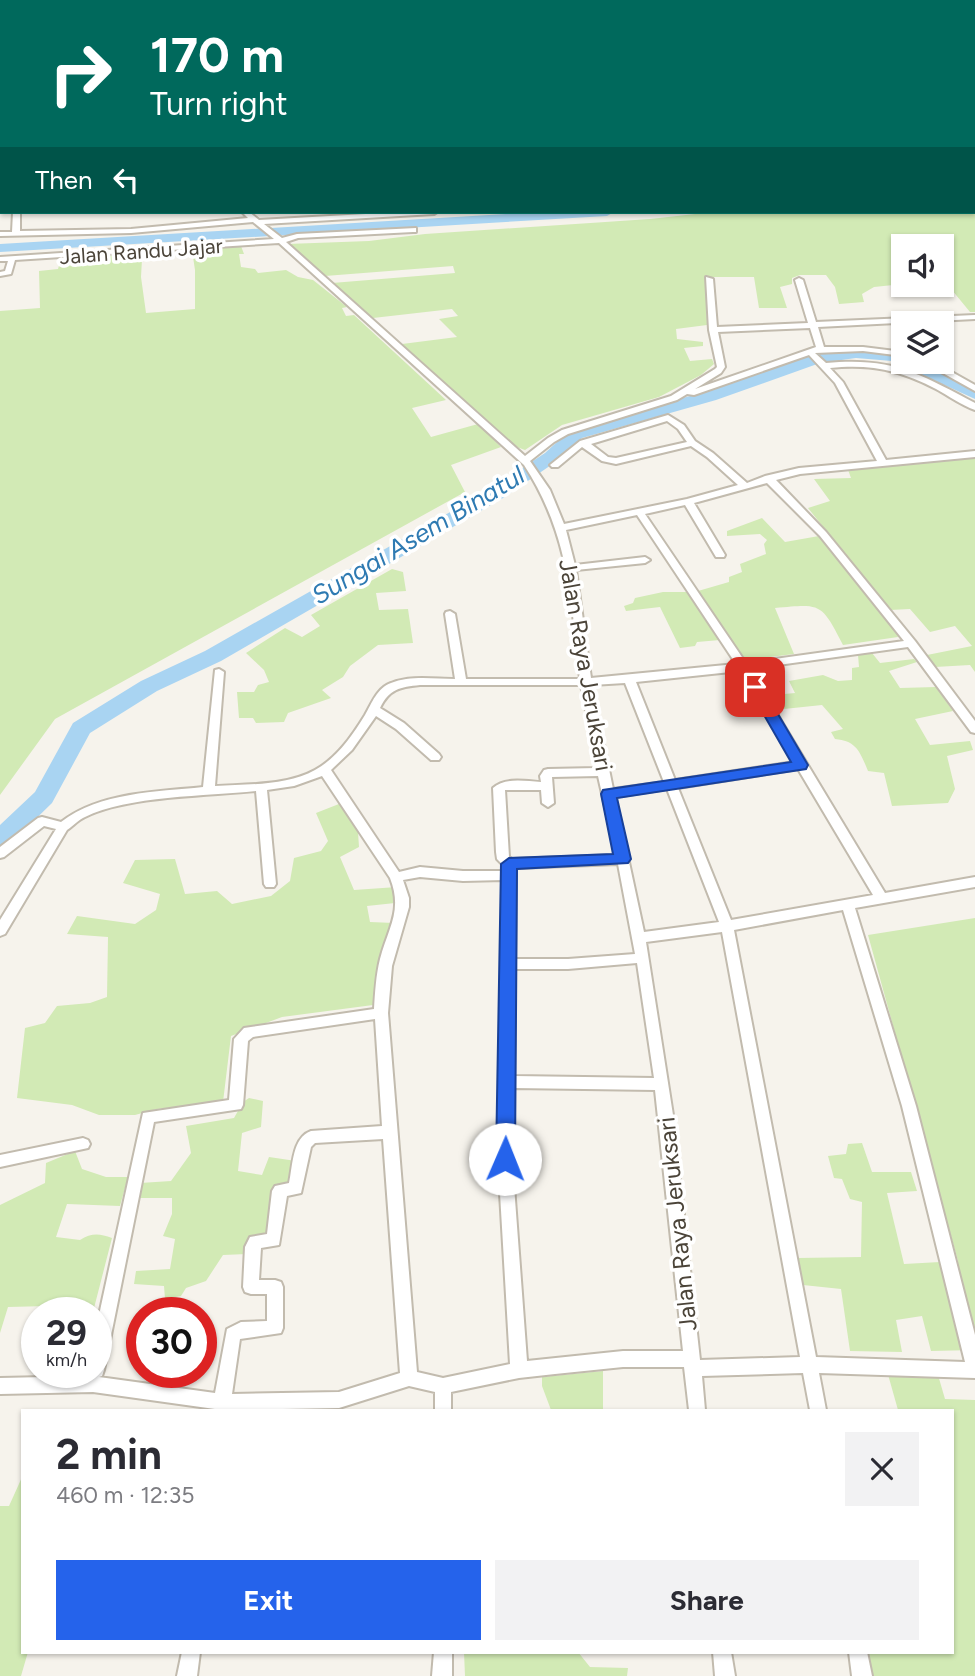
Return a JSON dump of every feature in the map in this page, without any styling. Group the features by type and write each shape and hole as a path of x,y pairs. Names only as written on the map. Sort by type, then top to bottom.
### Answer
{"street":[{"path":"16,214 16,234"},
{"path":"247,214 257,222"},
{"path":"0,234 131,231 399,214"},
{"path":"80,218 80,232"},
{"name":"Jalan Raya Jeruksari","path":"257,222 526,462 539,478 561,528 571,568 585,682 602,772 639,938 661,1084 697,1409"},
{"name":"Jalan Randu Jajar","path":"0,259 12,261 280,240 304,235 413,230"},
{"path":"0,274 8,272 12,261"},
{"path":"674,398 721,369 713,330 709,279"},
{"path":"799,280 812,326 814,352 839,382 882,461"},
{"path":"713,330 975,317"},
{"path":"526,462 551,440 565,432 814,352 863,349 891,352"},
{"path":"824,365 856,361 890,366 975,407"},
{"path":"949,374 975,388"},
{"path":"555,465 569,451 583,443 668,418 681,427 691,443 710,455 745,486"},
{"path":"583,443 610,461 691,443"},
{"path":"561,528 688,502 768,478 819,468 975,454"},
{"path":"768,478 823,534 911,643 975,729"},
{"path":"688,502 720,555"},
{"path":"640,513 743,667 881,898"},
{"path":"571,568 645,560"},
{"path":"450,614 461,682"},
{"path":"0,931 71,817 96,808 171,794 299,781 325,771 342,756 382,695 395,685 420,682 585,682 629,679 743,667 911,643"},
{"path":"209,790 219,672"},
{"path":"629,679 727,926 818,1409"},
{"path":"373,709 400,726 435,757"},
{"path":"609,794 801,765"},
{"path":"325,771 404,893 404,907 388,952 383,978 381,1013 409,1378"},
{"path":"548,803 548,774 602,772"},
{"path":"519,1370 505,1159 509,869 503,858 499,788 506,785 546,786"},
{"path":"261,786 270,884"},
{"path":"0,854 42,821 63,827"},
{"path":"396,877 420,872 463,876 622,859"},
{"path":"639,938 727,926 975,882"},
{"path":"112,1380 227,1405 345,1405 409,1378 443,1386 519,1370 622,1359 693,1364 975,1369 909,1106 848,905"},
{"path":"508,964 568,964 642,958"},
{"path":"111,1297 148,1117 236,1105 241,1039 249,1032 381,1013"},
{"path":"507,1082 661,1084"},
{"path":"227,1405 233,1334 241,1330 275,1328 275,1287 251,1287 253,1247 256,1242 274,1240 280,1191 296,1188 304,1145 311,1137 391,1132"},
{"path":"0,1161 83,1143"},
{"path":"0,1386 21,1384"},
{"path":"443,1386 443,1409"},
{"path":"187,1676 191,1654"},
{"path":"442,1676 443,1654"},
{"path":"722,1654 725,1676"},
{"path":"858,1654 862,1676"}],"green space":[{"path":"695,214 975,214 975,312 970,312 954,293 954,234 891,234 891,285 874,287 862,294 864,302 839,304 835,287 826,275 800,275 792,278 792,284 780,287 787,308 759,308 754,277 706,277 707,325 676,329 677,339 703,342 703,346 684,348 690,361 712,359 714,364 701,375 659,397 562,425 525,450 514,446 402,344 457,337 439,319 458,316 452,309 373,318 332,283 455,273 453,266 325,276 287,244 369,241 425,234"},
{"path":"241,246 244,254 239,254 241,267 255,269 258,273 286,270 298,277 313,280 347,307 342,308 346,316 354,315 446,400 412,408 431,437 478,424 501,447 451,465 465,492 55,719 0,795 0,311 40,308 39,271 58,269 61,259 161,251 161,257 142,259 141,277 146,313 195,309 192,250"},
{"path":"975,457 975,672 970,665 935,667 927,655 972,646 955,626 930,632 910,609 890,610 808,508 830,501 814,479 851,478 847,467"},
{"path":"762,518 785,542 819,536 895,628 898,637 843,645 830,621 818,609 802,606 775,608 794,654 745,660 698,591 729,582 729,577 742,572 740,564 766,554 764,544 767,540 760,534 727,536 727,531"},
{"path":"392,569 403,572 406,591 376,593 379,610 408,609 413,643 378,645 350,666 343,677 322,690 331,698 288,713 284,722 256,723 253,718 239,718 237,692 254,692 258,685 269,682 264,670 246,653 285,628 302,637 320,626 311,615"},
{"path":"663,592 687,592 720,640 697,642 695,646 680,648 660,607 626,611 624,606 633,603 635,598"},
{"path":"872,653 880,663 914,659 917,662 889,671 900,688 936,687 953,711 915,719 930,745 970,741 973,750 947,756 955,789 948,803 892,806 884,773 868,771 863,758 853,745 835,739 831,732 843,729 822,705 784,709 774,695 795,693 789,681 823,675 838,681 852,680 852,668 859,667 858,655"},
{"path":"344,802 358,832 359,847 340,857 354,890 397,887 395,903 367,906 370,922 394,923 373,1005 282,1017 231,1036 223,1102 157,1109 135,1115 99,1115 72,1105 17,1098 25,1028 45,1023 57,1006 90,1003 107,997 108,937 67,934 77,916 135,924 156,910 160,894 123,883 135,860 175,859 185,894 217,891 232,904 271,896 290,881 294,858 321,851 328,841 316,813"},
{"path":"975,918 975,1350 931,1351 922,1316 896,1320 902,1352 850,1351 841,1289 803,1285 798,1258 861,1257 862,1202 850,1199 842,1179 834,1178 828,1156 846,1154 848,1144 862,1143 872,1172 911,1172 917,1191 887,1193 904,1264 958,1261 868,935"},
{"path":"249,1098 263,1101 261,1127 242,1133 238,1171 262,1175 269,1157 296,1161 292,1186 277,1188 269,1234 247,1254 223,1255 206,1281 186,1288 181,1296 165,1297 164,1286 134,1284 136,1271 170,1269 175,1239 163,1236 172,1214 172,1198 137,1198 140,1183 171,1181 191,1153 186,1126 234,1118 243,1102"},
{"path":"75,1151 82,1169 106,1177 128,1177 120,1206 67,1204 56,1237 80,1240 95,1234 112,1238 97,1297 21,1297 21,1307 8,1307 0,1333 0,1205 45,1183 46,1163"},
{"path":"603,1371 603,1409 551,1409 542,1386 542,1377"},
{"path":"887,1371 938,1375 945,1399 975,1400 975,1676 871,1676 866,1654 954,1654 954,1409 898,1409"},
{"path":"21,1479 21,1654 27,1654 21,1676 0,1676 0,1506 9,1506"},
{"path":"464,1654 580,1654 590,1667 628,1668 627,1676 465,1676"}],"waterway":[{"path":"0,248 573,214"},
{"name":"Sungai Asem Binatul","path":"0,839 44,797 81,728 149,686 213,656 496,494 551,457 576,434 710,396 817,358 856,353 891,356"},
{"name":"Sungai Asem Binatul","path":"934,374 975,394"}],"route":[{"path":"505,1159 509,864 622,859 609,794 801,765 755,687"}]}
